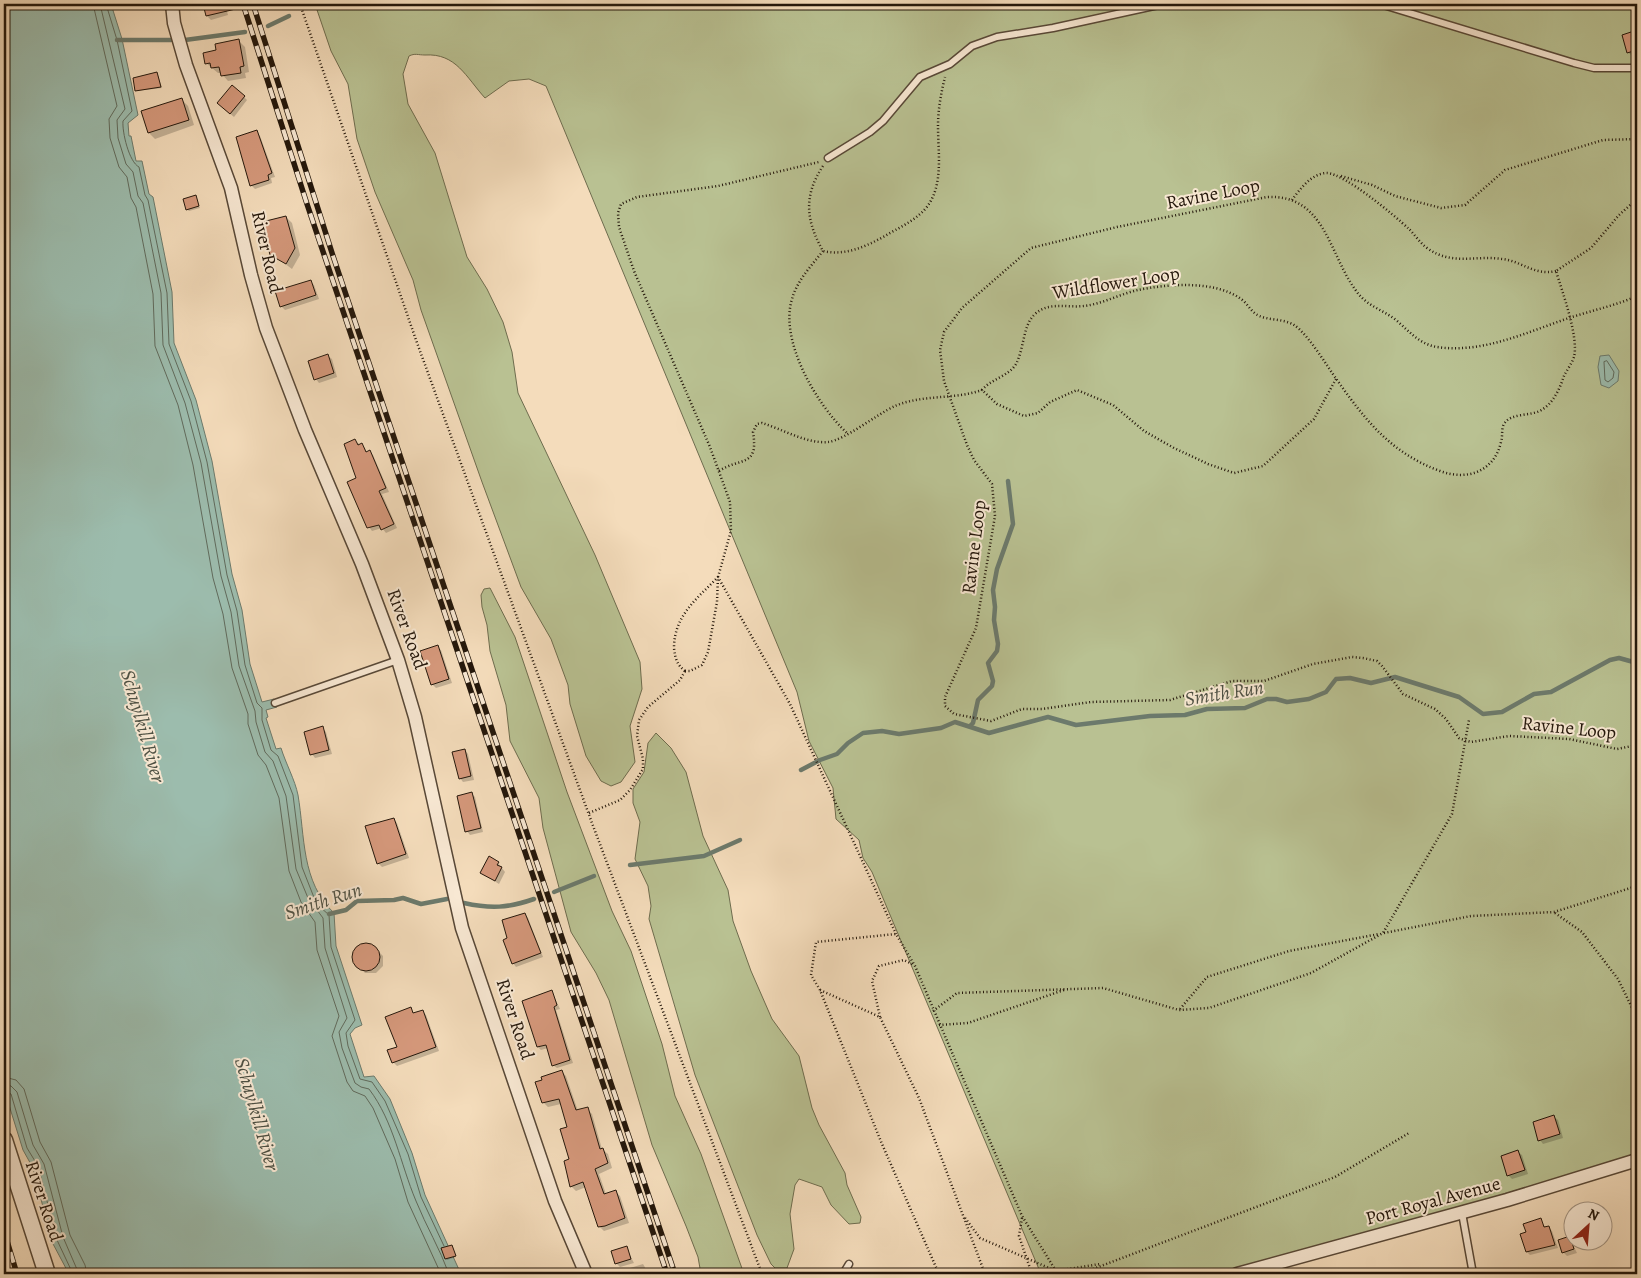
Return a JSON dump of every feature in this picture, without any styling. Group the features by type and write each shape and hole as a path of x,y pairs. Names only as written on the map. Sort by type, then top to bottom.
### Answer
{"street":[{"name":"River Road","path":"172,4 174,23 186,65 231,188 264,321 305,430 362,564 398,660 417,726 462,928 554,1201 586,1274"},
{"name":"River Road","path":"4,1140 47,1274"},
{"name":"Port Royal Avenue","path":"1238,1274 1462,1213 1637,1160"}],"lane":[{"path":"828,158 870,132 883,121 920,77 950,64 972,46 997,37 1052,28 1163,4"},
{"path":"1380,4 1574,64 1594,68 1637,68"},
{"path":"275,703 398,660"},
{"path":"1462,1213 1473,1274"},
{"path":"843,1274 849,1264"}],"path":[{"path":"300,4 419,349 589,812 762,1274"},
{"path":"823,252 834,254 854,250 910,222 925,209 934,195 938,180 940,99 950,64"},
{"path":"1292,200 1301,186 1326,173 1372,185 1395,196 1441,208 1465,206 1505,170 1603,140 1637,139"},
{"path":"823,252 812,232 808,205 818,173 828,158"},
{"path":"718,577 691,604 678,626 675,655 678,664 685,671 690,671 702,664 708,652 717,602 718,577 729,542 731,522 728,495 634,270 619,227 618,213 621,204 638,197 718,186 794,170 828,158"},
{"path":"1341,176 1408,228 1428,248 1435,252 1449,258 1470,260 1503,259 1544,274 1556,272 1591,248 1619,215 1637,199"},
{"name":"Ravine Loop","path":"1637,296 1519,336 1459,348 1435,346 1418,340 1392,317 1366,302 1356,292 1316,218 1307,208 1292,200 1267,197 1117,227 1031,248 962,308 944,332 940,350 948,396 974,460 992,484 995,516 976,628 964,658 946,691 944,702 949,711 969,718 996,720 1015,710 1042,709 1080,703 1170,700 1232,681 1264,681 1313,664 1352,657 1377,661 1403,694 1435,709 1446,719 1459,738 1464,740 1471,742 1509,736 1570,739 1617,749 1637,745"},
{"path":"823,252 802,277 792,298 787,320 804,371 834,421 847,433"},
{"name":"Wildflower Loop","path":"982,390 987,383 1015,366 1023,348 1026,327 1033,316 1042,309 1060,304 1084,306 1140,290 1196,284 1218,289 1240,298 1258,316 1275,318 1294,326 1326,363 1378,434 1407,456 1458,477 1477,474 1496,452 1501,443 1503,425 1510,418 1533,415 1545,408 1559,389 1574,356 1571,317 1556,272"},
{"path":"719,471 732,464 739,464 749,459 754,452 753,432 757,424 768,425 820,442 833,441 894,406 907,401 970,394 982,390 997,404 1024,416 1038,413 1050,402 1077,390 1113,405 1144,431 1174,448 1208,464 1234,473 1263,466 1314,419 1336,379"},
{"path":"718,577 790,704 896,934 916,966 933,1011 963,1075 1022,1216 1056,1271"},
{"path":"589,812 620,800 630,790 642,770 643,759 638,736 639,720 648,706 680,680 685,671"},
{"path":"933,1011 957,993 1103,988 1179,1010 1209,1008 1311,973 1383,933 1452,814 1469,720"},
{"path":"1179,1010 1207,977 1289,951 1471,916 1554,912 1637,886"},
{"path":"1554,912 1582,932 1618,979 1637,1018"},
{"path":"896,934 816,942 811,975 820,990 882,1144 939,1274"},
{"path":"916,966 904,960 879,966 872,981 880,1017 919,1098 985,1274"},
{"path":"939,1025 968,1023 1068,989"},
{"path":"820,990 880,1017"},
{"path":"1080,1274 1335,1177 1409,1133"},
{"path":"962,1215 980,1238 1056,1271 1104,1264"},
{"path":"1022,1216 1019,1236 1029,1260 1032,1274"}],"green space":[{"path":"315,4 1637,4 1637,1154 1388,1229 1227,1274 1041,1274 872,872 863,858 859,840 836,819 833,788 809,741 797,692 546,86 529,79 509,81 485,98 460,68 453,62 436,55 415,54 409,56 403,74 408,104 435,153 467,257 487,289 503,322 512,352 518,393 595,555 640,662 642,689 630,726 635,762 621,782 611,786 601,781 586,756 570,704 568,685 551,639 521,587 421,310 413,280 375,192 357,139 348,84 331,51"},
{"path":"490,588 515,637 567,792 612,911 631,951 662,1044 675,1096 701,1154 744,1274 701,1274 698,1257 652,1145 609,1000 596,973 571,932 543,828 539,798 510,741 506,705 490,651 487,625 482,607 481,595 484,589"},
{"path":"656,733 671,748 686,772 703,836 728,890 733,921 751,971 772,1019 799,1056 812,1108 845,1173 847,1185 861,1217 860,1223 849,1224 831,1205 822,1187 799,1179 795,1185 790,1214 794,1249 787,1268 775,1268 771,1264 757,1235 695,1075 649,919 651,906 648,886 635,859 640,822 633,803 633,789 644,772 648,743"}],"water":[{"name":"Schuylkill River","path":"4,4 111,4 122,39 138,115 128,123 129,136 131,136 136,161 142,161 149,194 153,197 172,292 174,343 196,400 212,461 232,574 242,610 250,664 262,702 274,699 277,707 266,710 268,717 266,718 276,749 281,748 297,789 306,858 310,873 323,901 334,913 336,946 362,1025 355,1028 350,1034 364,1077 374,1076 390,1099 412,1153 425,1195 461,1274 69,1274 52,1242 33,1168 23,1150 4,1089"},
{"path":"1609,355 1619,371 1618,381 1609,388 1601,385 1598,367 1600,356"}],"building":[{"path":"203,4 240,4 240,8 206,16"},
{"path":"1637,30 1637,50 1627,53 1622,35"},
{"path":"239,39 244,66 240,67 241,73 221,76 219,67 211,68 210,63 205,64 203,53 216,50 215,44"},
{"path":"157,72 161,87 135,91 133,78"},
{"path":"232,85 245,96 230,114 217,103"},
{"path":"182,98 189,120 148,133 141,111"},
{"path":"257,130 272,173 268,175 269,180 250,186 236,137"},
{"path":"196,195 199,206 186,210 183,199"},
{"path":"286,216 295,248 286,264 270,255 262,222"},
{"path":"311,280 316,295 280,307 275,291"},
{"path":"328,354 334,373 314,380 308,361"},
{"path":"355,439 358,445 362,443 366,452 370,450 386,488 379,491 394,524 381,530 379,525 367,528 347,482 356,478 344,444"},
{"path":"438,645 449,679 431,685 420,651"},
{"path":"323,726 329,750 310,755 304,732"},
{"path":"465,749 471,776 459,779 452,752"},
{"path":"472,792 481,828 465,832 457,796"},
{"path":"394,818 406,854 377,864 365,826"},
{"path":"489,856 499,862 497,865 502,867 495,881 480,873"},
{"path":"525,913 541,953 512,964 503,940 507,938 502,920"},
{"path":"366,943 376,947 380,957 376,967 366,971 356,967 352,957 356,947"},
{"path":"552,990 557,1005 554,1007 570,1060 552,1066 546,1045 537,1047 522,1001"},
{"path":"411,1007 413,1013 423,1010 436,1047 392,1063 387,1050 397,1047 385,1017"},
{"path":"562,1070 576,1110 588,1107 600,1149 603,1148 608,1163 595,1169 604,1194 616,1190 625,1218 605,1226 598,1227 583,1182 570,1187 564,1161 569,1159 560,1129 567,1127 559,1099 542,1103 535,1082 542,1080 541,1077"},
{"path":"1554,1115 1560,1134 1538,1141 1533,1122"},
{"path":"1518,1150 1525,1170 1507,1176 1501,1156"},
{"path":"1541,1218 1544,1227 1549,1226 1555,1245 1526,1252 1520,1234 1526,1232 1523,1224"},
{"path":"1564,1238 1564,1250 1571,1250 1562,1253 1558,1240"},
{"path":"452,1245 456,1256 445,1259 441,1248"},
{"path":"627,1246 631,1259 615,1264 611,1251"}],"waterway":[{"path":"268,26 289,16"},
{"path":"185,40 245,32"},
{"path":"117,40 171,40"},
{"path":"970,726 973,723 978,700 992,686 993,681 988,663 997,651 998,644 994,620 993,590 997,569 1013,524 1008,481"},
{"name":"Smith Run","path":"801,770 837,754 848,743 863,733 882,731 899,734 941,728 955,722 989,733 1048,717 1076,725 1150,716 1185,715 1207,709 1245,708 1267,699 1287,702 1309,699 1326,692 1336,679 1350,678 1371,683 1395,677 1459,697 1483,714 1502,712 1534,694 1551,692 1610,660 1619,658 1637,663"},
{"name":"Smith Run","path":"630,865 704,856 740,840"},
{"name":"Smith Run","path":"554,892 594,876"},
{"name":"Smith Run","path":"329,914 346,910 357,901 403,898 421,904 447,899"},
{"name":"Smith Run","path":"464,903 499,907 534,899"}],"railway":[{"path":"243,4 307,204 667,1274"},
{"path":"253,4 333,256 675,1274"},
{"path":"4,1231 17,1274"},
{"path":"4,1259 9,1274"}]}
